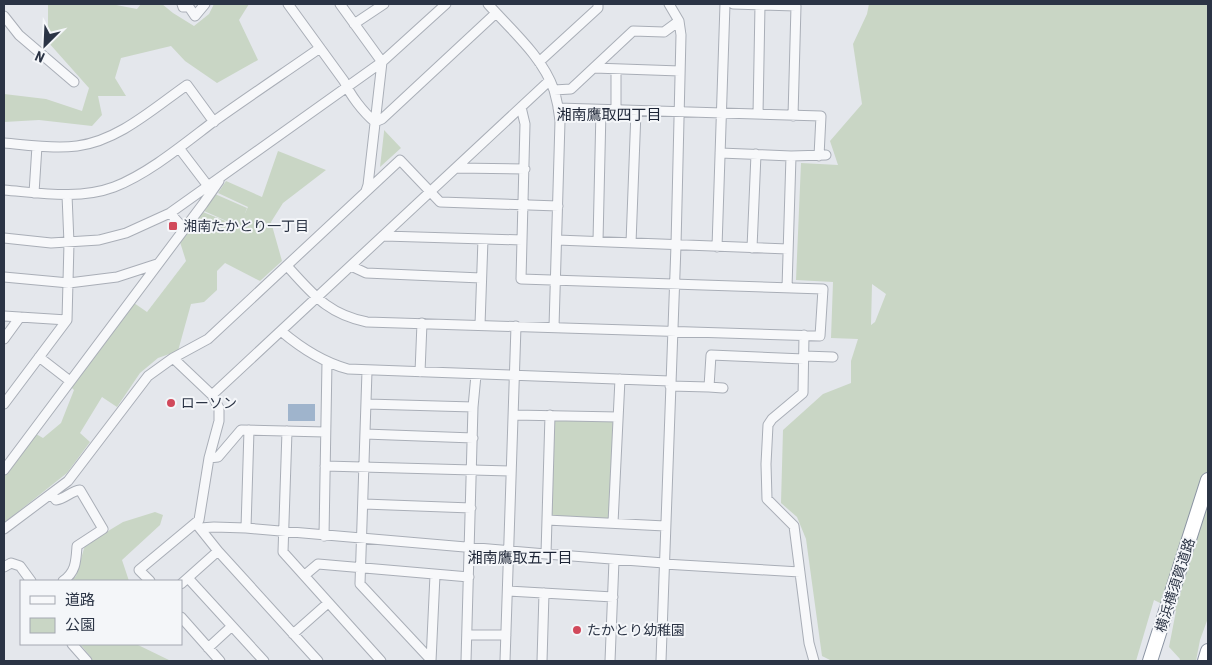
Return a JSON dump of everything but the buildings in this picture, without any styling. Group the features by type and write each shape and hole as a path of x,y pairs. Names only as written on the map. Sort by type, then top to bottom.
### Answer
{"highway":[{"name":"横浜横須賀道路","path":"1150,661 1208,480"},
{"path":"1205,661 1208,651"}],"street":[{"path":"182,4 183,7 188,7 196,16 206,4"},
{"path":"288,4 344,81 346,88 375,122"},
{"path":"340,4 382,62 368,185 365,194"},
{"path":"354,24 384,4"},
{"path":"488,4 539,62 554,90 558,108 560,121 554,327"},
{"path":"539,62 598,8 598,4"},
{"path":"661,661 673,284 676,245 681,35 678,21 669,4"},
{"path":"717,247 725,4"},
{"path":"733,4 796,6 793,116"},
{"path":"4,238 69,243 99,240 126,233 170,213 382,62 441,5"},
{"path":"758,114 760,5"},
{"path":"375,122 382,120 496,13"},
{"path":"4,16 19,35 74,82"},
{"path":"554,90 571,89 633,31 664,32 678,21"},
{"path":"4,190 67,195 82,194 114,187 142,172 178,148 320,48"},
{"path":"594,68 680,71"},
{"path":"616,70 616,110"},
{"path":"212,395 549,81"},
{"path":"4,144 62,148 102,141 120,132 187,85 214,122"},
{"path":"286,266 316,297 334,311 356,320 367,322 820,336 823,288 521,279 525,124 521,107"},
{"path":"558,108 821,116 822,156 720,153"},
{"path":"598,241 601,110"},
{"path":"631,243 636,111"},
{"path":"34,193 37,146"},
{"path":"178,148 208,186"},
{"path":"752,248 756,154"},
{"path":"787,288 791,156"},
{"path":"4,529 68,481 148,376 173,358 208,339 400,160 440,202 558,206"},
{"path":"456,168 525,169"},
{"path":"4,470 221,177"},
{"path":"4,403 67,320 69,243 67,195"},
{"path":"170,213 184,229"},
{"path":"384,236 522,240"},
{"path":"480,325 483,239"},
{"path":"557,240 788,249"},
{"path":"4,277 69,283 117,277 158,264"},
{"path":"351,266 366,273 481,278"},
{"path":"4,316 67,320"},
{"path":"4,339 20,317"},
{"path":"420,372 422,323"},
{"path":"505,661 516,326"},
{"path":"281,331 296,344 327,362 348,369 620,379 722,388"},
{"path":"804,336 803,393 772,419 768,425 766,499 794,526 809,643 814,661"},
{"path":"709,387 711,354 833,357"},
{"path":"39,358 70,381"},
{"path":"149,580 139,570 197,525 209,458 219,421 219,408 212,395 173,358"},
{"path":"324,536 327,362"},
{"path":"367,371 360,584 431,661"},
{"path":"466,661 476,374"},
{"path":"613,523 620,379"},
{"path":"367,404 474,407"},
{"path":"514,415 618,416"},
{"path":"546,554 550,415"},
{"path":"209,458 218,457 241,430 325,432"},
{"path":"246,528 248,430"},
{"path":"287,432 283,552 381,661"},
{"path":"365,434 473,438"},
{"path":"325,466 511,472"},
{"path":"51,494 56,500 80,490 103,529 77,546 75,568 64,580"},
{"path":"364,504 471,508"},
{"path":"547,520 665,526"},
{"path":"197,525 614,560 800,572"},
{"path":"197,525 218,551 318,661"},
{"path":"218,551 185,581 232,626 264,661"},
{"path":"610,661 614,560"},
{"path":"4,566 10,563 20,566 30,580"},
{"path":"305,575 318,564 469,577"},
{"path":"431,661 436,575"},
{"path":"508,591 613,597"},
{"path":"542,661 544,593"},
{"path":"293,634 328,603"},
{"path":"182,617 220,661"},
{"path":"208,648 232,626"},
{"path":"467,635 506,635"},
{"path":"73,645 87,661"}],"green space":[{"path":"48,4 111,4 137,9 141,4 162,4 194,26 209,14 214,4 249,4 239,20 258,60 217,83 185,61 171,46 121,58 115,78 126,96 98,96 102,115 92,126 39,120 4,122 4,94 46,99 82,111 89,88 48,42"},
{"path":"869,4 1208,4 1208,618 1200,640 1196,661 1179,661 1180,659 1169,647 1176,611 1154,600 1136,661 832,661 822,656 806,539 797,517 781,503 783,430 823,394 851,383 851,361 858,339 831,338 833,282 796,280 801,163 838,165 830,141 862,104 853,44 867,14","holes":["872,284 886,294 875,322 871,325"]},
{"path":"384,130 401,148 380,167 384,132"},
{"path":"278,151 326,170 283,203 271,222 282,261 260,281 225,263 217,271 217,290 204,302 191,304 178,351 158,358 140,373 117,407 102,397 80,433 90,442 67,473 4,523 4,476 36,434 43,438 61,423 74,390 71,387 134,303 147,312 186,261 180,242 203,212 238,226 204,211 215,194 247,208 245,213 248,207 218,193 226,181 262,197"},
{"path":"613,419 610,519 549,518 553,420"},
{"path":"155,512 163,515 160,525 122,560 129,580 71,580 76,576 85,545 123,522"},
{"path":"81,645 138,645 171,661 90,661 90,656"}],"water":[{"path":"288,404 315,404 315,421 288,421"}],"place":[{"name":"湘南たかとり一丁目","path":"173,226"},
{"name":"ローソン","path":"171,403"},
{"name":"たかとり幼稚園","path":"577,630"}],"district":[{"name":"湘南鷹取四丁目","path":"609,115"},
{"name":"湘南鷹取五丁目","path":"520,558"}]}
